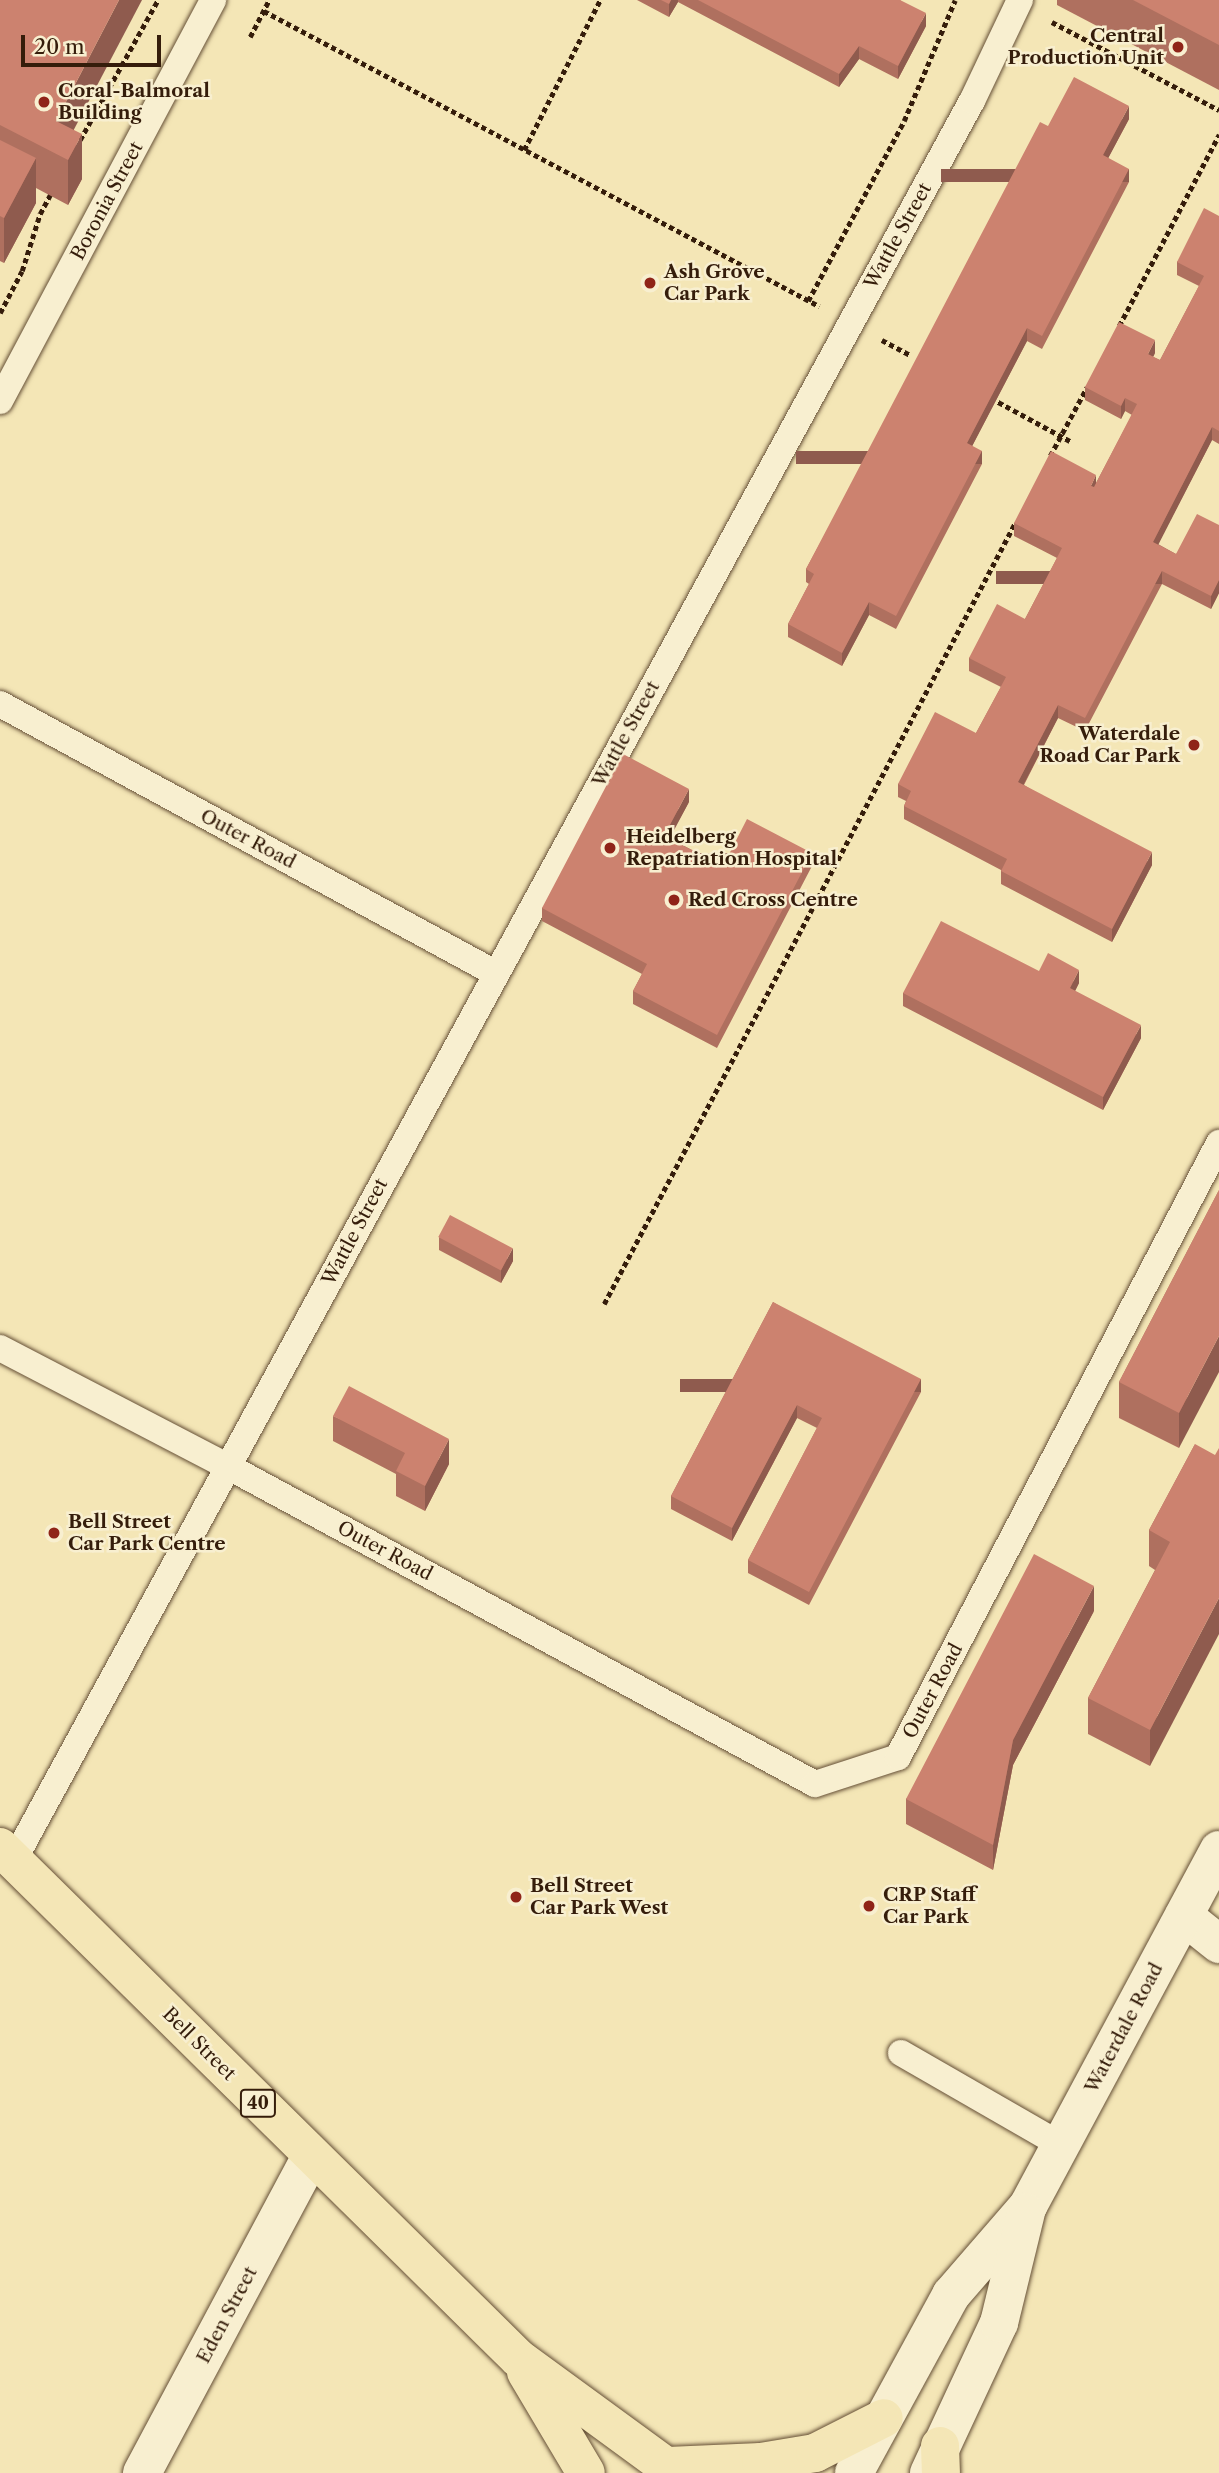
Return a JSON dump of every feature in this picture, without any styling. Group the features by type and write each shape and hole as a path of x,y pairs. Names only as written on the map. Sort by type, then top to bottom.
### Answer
{"highway":[{"name":"Bell Street","path":"7,1853 518,2358 672,2470"},
{"name":"Bell Street","path":"518,2358 586,2473"},
{"path":"672,2470 815,2454 884,2418"}],"street":[{"name":"Waterdale Road","path":"854,2473 950,2295 1028,2206 1219,1850"},
{"path":"1184,1916 1219,1944"},
{"name":"Eden Street","path":"142,2473 312,2156"},
{"name":"Waterdale Road","path":"937,2464 999,2323 1028,2206"}],"lane":[{"name":"Boronia Street","path":"0,401 213,0"},
{"name":"Wattle Street","path":"7,1853 229,1467 495,973 972,101 1019,2"},
{"name":"Outer Road","path":"0,704 495,973"},
{"name":"Outer Road","path":"0,1348 229,1467 815,1784 898,1757 1219,1143"},
{"path":"901,2053 1061,2145"}],"path":[{"path":"79,143 158,0"},
{"path":"250,37 269,0"},
{"path":"524,150 600,0"},
{"path":"808,300 904,121 955,0"},
{"path":"1019,2 1219,110"},
{"path":"264,11 910,355"},
{"path":"1112,339 1219,135"},
{"path":"0,313 22,271 40,214 59,178"},
{"path":"1048,460 1093,375"},
{"path":"991,398 1070,441"},
{"path":"604,1304 1016,521"}],"building":[{"name":"Coral-Balmoral Building","path":"0,0 119,0 56,121 82,134 68,160 0,125"},
{"path":"698,0 900,0 926,13 898,66 859,46 839,74"},
{"path":"1133,0 1219,0 1219,45"},
{"path":"1074,77 1129,106 1103,155 1129,169 1042,336 1027,328 967,443 982,451 896,616 869,602 842,653 788,624 814,574 806,569 1040,122 1048,126"},
{"path":"0,140 36,158 4,218 0,216"},
{"path":"1204,208 1219,216 1219,431 1212,427 1153,542 1176,554 1197,514 1219,525 1219,580 1211,596 1162,571 1085,718 1058,705 1018,782 1152,852 1112,929 1001,871 1007,859 904,806 911,791 898,784 935,712 976,733 1006,677 969,658 997,604 1025,619 1062,548 1014,523 1051,451 1096,475 1091,486 1094,487 1137,404 1125,398 1121,406 1085,387 1119,322 1155,340 1148,354 1160,360 1204,276 1177,262"},
{"name":"Red Cross Centre","path":"623,754 689,789 664,836 723,866 747,819 812,853 717,1035 633,991 647,964 542,908"},
{"path":"941,921 1039,971 1048,953 1079,970 1070,988 1141,1025 1103,1097 903,993"},
{"path":"1219,1190 1219,1336 1179,1413 1119,1382"},
{"path":"450,1215 513,1248 501,1270 438,1237"},
{"path":"773,1302 921,1379 809,1592 748,1560 822,1418 797,1405 732,1528 671,1496"},
{"path":"349,1386 449,1439 425,1486 396,1471 405,1453 333,1416"},
{"path":"1195,1444 1215,1455 1219,1448 1219,1598 1150,1730 1088,1698 1170,1542 1149,1530"},
{"path":"1034,1554 1094,1586 1013,1740 993,1845 906,1799"}],"place":[{"name":"Central Production Unit","path":"1178,47"},
{"name":"Coral-Balmoral Building","path":"44,102"},
{"name":"Ash Grove Car Park","path":"650,283"},
{"name":"Waterdale Road Car Park","path":"1194,745"},
{"name":"Heidelberg Repatriation Hospital","path":"610,848"},
{"name":"Red Cross Centre","path":"674,900"},
{"name":"Bell Street Car Park Centre","path":"54,1533"},
{"name":"Bell Street Car Park West","path":"516,1897"},
{"name":"CRP Staff Car Park","path":"869,1906"}]}
